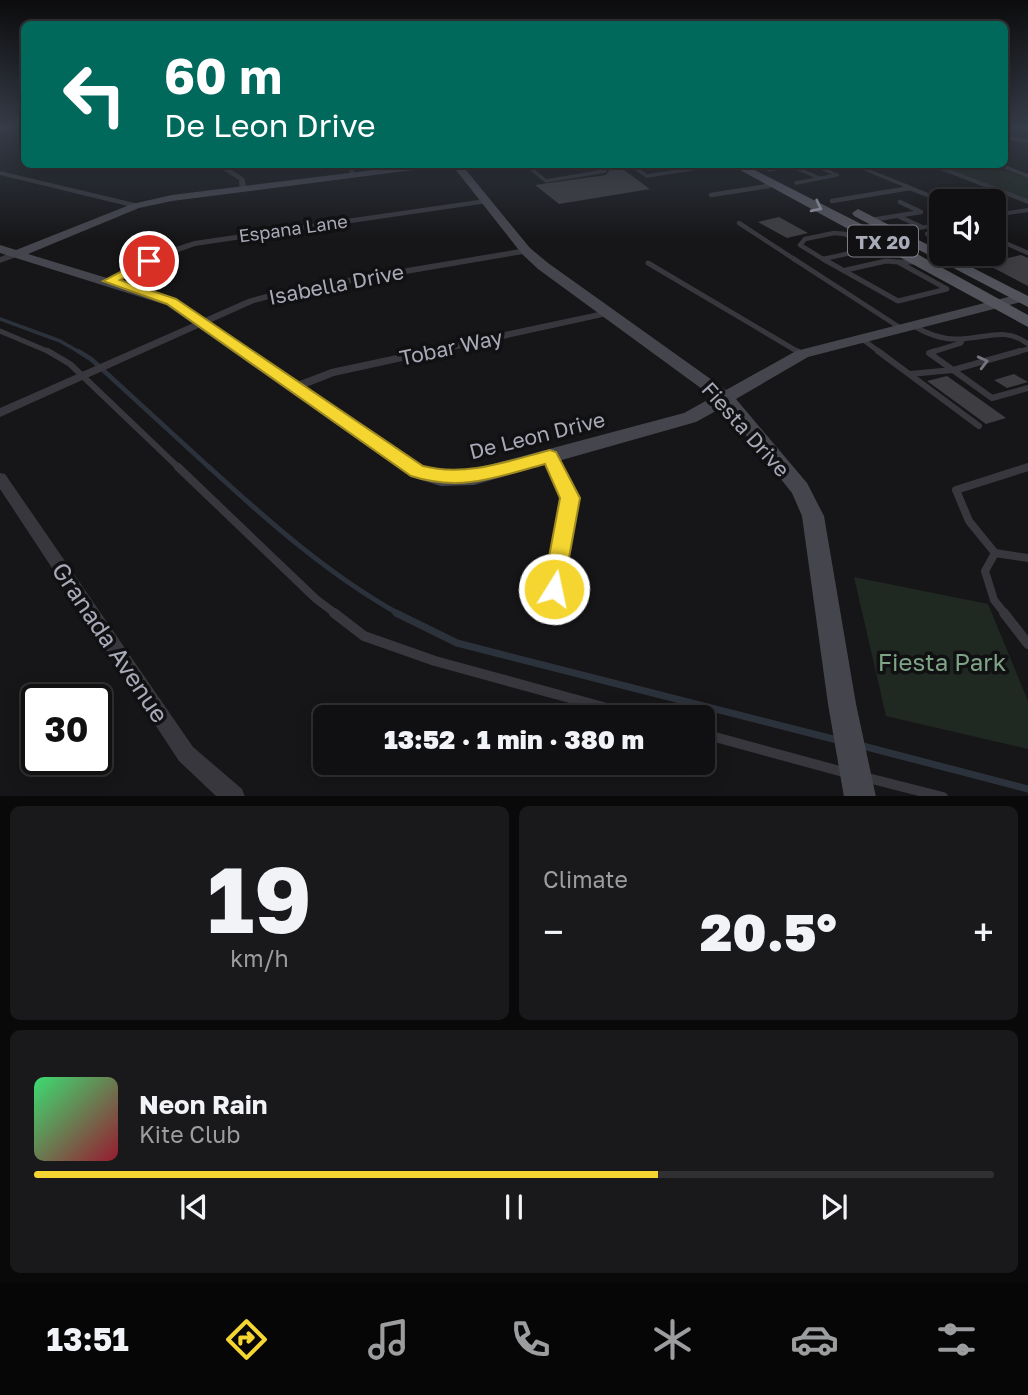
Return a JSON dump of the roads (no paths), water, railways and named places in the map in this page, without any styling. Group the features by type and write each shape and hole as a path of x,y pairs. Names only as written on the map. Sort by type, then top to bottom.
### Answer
{"main road":[{"name":"TX 20","path":"742,168 874,236 1028,323"},
{"name":"TX 20","path":"765,168 929,246"},
{"name":"TX 20","path":"967,266 1024,300"}],"street":[{"path":"225,168 242,179 243,189"},
{"path":"351,168 354,176"},
{"path":"0,260 8,251 136,206 172,198 417,168"},
{"name":"Fiesta Drive","path":"459,168 526,250 543,266 708,383 726,399 800,489 813,516 856,777"},
{"path":"939,168 1028,202"},
{"path":"1006,168 1028,176"},
{"path":"0,173 136,206"},
{"name":"Espana Lane","path":"109,281 170,252 194,244 485,201"},
{"path":"1006,213 1028,210"},
{"path":"874,236 929,226"},
{"name":"Isabella Drive","path":"0,413 251,301 288,291 526,250"},
{"name":"De Leon Drive","path":"8,251 171,302 418,472 441,478 474,477 690,418 802,354 995,303 1024,300"},
{"name":"Tobar Way","path":"296,387 331,373 608,313"},
{"path":"550,457 570,498 554,589"},
{"name":"Granada Avenue","path":"0,478 186,754 234,796"}],"lane":[{"path":"530,168 546,181 605,171 602,168"},
{"path":"635,168 647,176 693,168"},
{"path":"797,168 820,178"},
{"path":"796,183 837,175 820,168"},
{"path":"862,168 929,196"},
{"path":"711,195 774,185"},
{"path":"832,201 910,188"},
{"path":"871,220 921,212 900,202"},
{"path":"898,216 922,227"},
{"path":"739,223 905,325 930,336 963,339 1002,331 1012,334 1028,347"},
{"path":"823,259 865,250 868,247 845,234 834,233 805,239 800,245 823,259 846,270 898,302 947,289 898,262"},
{"path":"858,239 874,236"},
{"path":"1006,243 1028,253"},
{"path":"846,270 886,261 920,261"},
{"path":"648,263 802,354"},
{"path":"0,331 55,354 86,374 316,599 364,636 435,661 596,705"},
{"path":"860,338 979,426"},
{"path":"963,339 954,346 929,353 992,398 1028,388"},
{"path":"910,374 953,370 1028,347"},
{"path":"1028,467 956,490 969,521 995,553 1028,558"},
{"path":"995,553 985,571 994,600 1028,644"},
{"path":"715,737 856,777 943,796"}],"waterway":[{"path":"0,319 60,341 81,353"},
{"path":"78,351 91,359 211,469"},
{"path":"209,467 324,565 399,614"},
{"path":"396,613 457,643 837,740"},
{"path":"859,745 1028,789"}],"park label":[{"name":"Fiesta Park","path":"942,661"}]}
